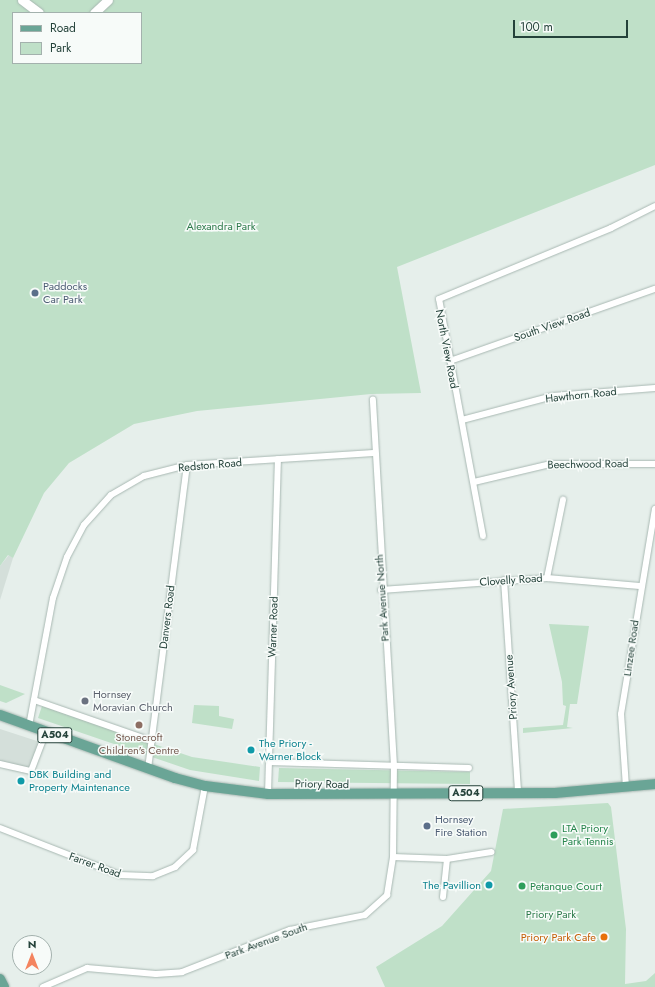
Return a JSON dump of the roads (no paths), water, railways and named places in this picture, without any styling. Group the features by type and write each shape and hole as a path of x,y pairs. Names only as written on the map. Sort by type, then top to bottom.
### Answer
{"main road":[{"name":"Priory Road","path":"0,715 148,769 205,786 268,794 394,795 518,793 655,786"},
{"path":"0,979 4,987"}],"street":[{"path":"22,0 38,12"},
{"path":"95,12 108,0"},
{"name":"North View Road","path":"483,536 462,420 438,306 446,293 612,228 655,206"},
{"name":"South View Road","path":"450,361 655,289"},
{"name":"Hawthorn Road","path":"462,420 553,396 655,388"},
{"name":"Park Avenue North","path":"373,400 374,453 381,590 394,766 394,795"},
{"name":"Redston Road","path":"29,726 53,598 67,557 84,525 111,495 144,476 187,465 374,453"},
{"name":"Warner Road","path":"268,794 278,459"},
{"name":"Beechwood Road","path":"474,482 550,464 655,464"},
{"name":"Danvers Road","path":"148,769 187,465"},
{"path":"547,578 563,500"},
{"name":"Linzee Road","path":"626,787 621,714 640,586 655,509"},
{"name":"Clovelly Road","path":"381,590 547,578 640,586"},
{"name":"Priory Avenue","path":"504,580 518,793"},
{"path":"34,700 152,741"},
{"path":"0,764 31,771 46,732"},
{"name":"Priory Road","path":"269,762 469,768"},
{"name":"Farrer Road","path":"0,828 120,875 153,876 175,867 193,850 205,786"},
{"name":"Park Avenue South","path":"43,987 87,968 156,974 182,972 290,930 365,914 388,895 393,857 394,795"},
{"path":"393,857 447,859 491,852"},
{"path":"443,897 447,859"}],"place":[{"name":"Paddocks Car Park","path":"35,293"},
{"name":"Hornsey Moravian Church","path":"85,701"},
{"name":"Stonecroft Children's Centre","path":"139,725"},
{"name":"The Priory - Warner Block","path":"251,750"},
{"name":"DBK Building and Property Maintenance","path":"21,781"},
{"name":"Hornsey Fire Station","path":"427,826"},
{"name":"LTA Priory Park Tennis","path":"554,835"},
{"name":"The Pavillion","path":"489,885"},
{"name":"Petanque Court","path":"522,886"},
{"name":"Priory Park Cafe","path":"604,937"}],"park label":[{"name":"Alexandra Park","path":"221,226"},
{"name":"Priory Park","path":"551,914"}]}
